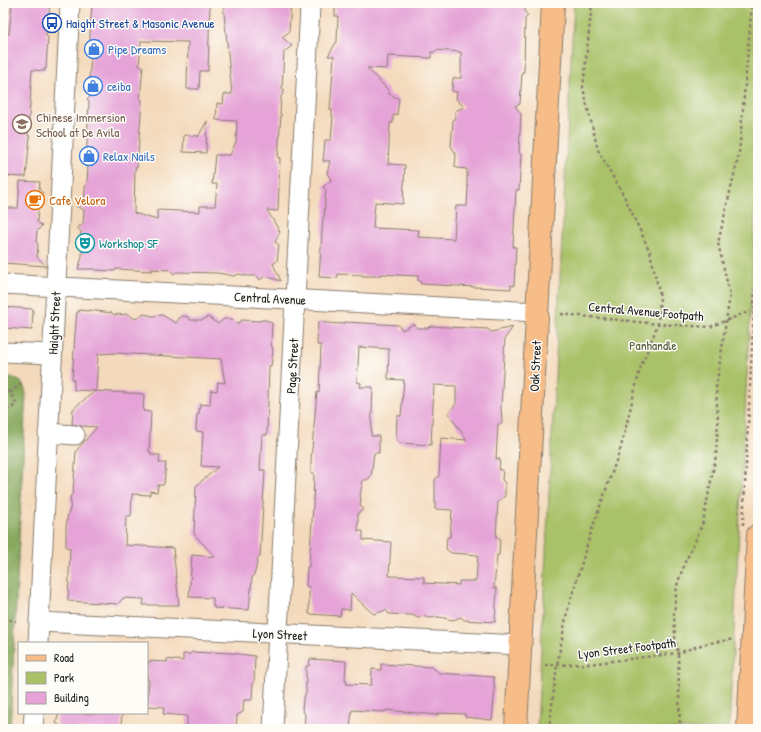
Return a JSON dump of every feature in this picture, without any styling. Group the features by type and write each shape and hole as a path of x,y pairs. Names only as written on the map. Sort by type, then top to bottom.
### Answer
{"main road":[{"name":"Oak Street","path":"516,729 553,3"},
{"path":"748,729 755,658 751,533"}],"street":[{"name":"Haight Street","path":"38,642 70,3"},
{"name":"Page Street","path":"273,729 311,5"},
{"name":"Central Avenue","path":"3,284 537,312"},
{"path":"3,352 52,354"},
{"path":"48,433 75,435"},
{"name":"Lyon Street","path":"39,622 521,645"},
{"path":"34,714 34,729"}],"path":[{"path":"549,729 556,665 567,612 591,532 621,447 640,369 658,324 660,297 650,252 626,200 598,150 583,88 592,3"},
{"path":"708,3 752,4 758,6"},
{"path":"680,729 678,653 675,638 674,613 677,585 685,562 704,522 718,437 716,396 718,369 730,295 718,242 738,154 752,4"},
{"path":"751,533 758,228"},
{"name":"Central Avenue Footpath","path":"561,314 658,324 710,327 750,311"},
{"path":"10,393 22,382"},
{"path":"3,387 10,393 16,403 12,408 3,411"},
{"path":"3,619 16,621"},
{"name":"Lyon Street Footpath","path":"545,665 588,664 678,653 704,644 734,639"}],"green space":[{"name":"Panhandle","path":"574,3 758,3 758,156 729,729 537,729"},
{"path":"3,376 12,377 19,380 25,389 26,394 10,729 3,729"}],"building":[{"path":"12,3 50,3 49,16 47,16 46,36 48,37 46,69 44,69 45,71 32,70 28,136 30,136 26,177 3,176 3,34 9,34"},
{"path":"92,3 210,3 208,71 200,71 199,89 187,89 188,42 141,41 139,66 143,66 140,100 142,100 137,168 135,168 134,213 157,220 157,210 200,212 200,206 215,206 217,184 212,184 215,155 230,155 236,142 237,121 216,120 217,103 223,104 224,94 232,94 223,3 291,3 289,32 282,37 292,46 284,52 282,89 285,90 281,97 280,114 278,211 267,210 280,232 275,242 279,245 277,261 273,264 281,281 265,276 260,280 257,276 239,274 234,276 218,273 176,272 174,274 170,270 152,269 152,271 116,269 115,271 78,269 82,257 82,243 80,241 81,231 77,228 83,224 84,210 76,206 84,202 87,183 88,166 86,164 89,102 87,100 90,97 91,79 89,79 92,44 90,42 90,34"},
{"path":"335,3 526,3 525,12 528,16 525,19 524,72 522,72 520,104 515,106 521,114 519,152 521,155 519,190 516,190 513,247 516,247 514,286 511,285 511,289 421,284 420,281 418,281 418,276 380,274 380,276 363,276 338,274 337,278 319,277 326,190 323,187 331,180 327,173 330,161 323,161 325,140 331,140 333,116 332,110 330,110 334,56 328,56 337,41 338,16 335,16","holes":["436,50 461,52 461,78 453,78 452,91 457,92 456,99 464,107 455,111 451,146 456,154 455,167 467,169 468,186 467,206 456,206 454,239 418,237 419,230 373,228 375,202 403,204 405,165 388,164 390,123 393,123 393,115 397,115 399,99 388,93 388,90 367,68 387,69 388,56 431,58 431,52 436,52"]},
{"path":"207,121 206,153 183,152 184,135 198,137"},
{"path":"20,181 40,182 39,189 43,193 41,196 37,222 42,226 37,231 37,257 46,266 3,263 3,208 18,208"},
{"path":"3,307 33,309 32,330 3,328"},
{"path":"79,310 112,313 114,315 128,314 135,319 144,314 153,316 162,315 176,323 180,317 184,316 188,317 190,320 202,320 208,317 218,324 224,319 232,319 237,324 242,320 266,320 272,323 271,343 273,350 271,366 269,366 267,435 262,435 260,470 265,470 260,557 258,557 255,572 252,578 249,610 214,608 213,598 189,597 192,555 215,557 194,534 196,486 218,467 201,466 203,432 196,431 197,414 199,414 200,404 210,405 211,390 217,391 218,382 225,383 221,359 115,353 98,354 96,391 74,390 74,380 72,380 77,312 79,312"},
{"path":"318,322 339,324 345,322 399,325 402,330 414,324 417,328 428,328 430,326 488,329 491,332 513,327 505,338 501,406 502,424 498,424 496,459 500,459 499,470 503,470 502,480 505,483 505,496 498,502 496,538 500,538 494,588 497,588 495,622 464,620 461,617 453,620 422,616 418,618 412,615 389,614 386,610 374,614 351,593 350,610 341,609 340,616 309,614 309,587 306,586 307,567 309,567 313,505 314,473 311,473 311,460 317,392 319,393 321,345 317,345","holes":["359,347 389,349 388,379 404,380 401,416 397,416 396,439 399,443 431,445 434,385 456,386 456,404 448,413 467,440 441,438 439,476 435,479 435,509 452,510 450,537 447,537 446,549 451,553 478,555 476,581 459,581 459,585 424,583 424,577 389,576 391,542 363,540 363,531 358,531 358,513 364,509 360,506 363,480 367,480 371,476 374,453 379,453 379,436 371,436 373,387 360,387 361,383 357,382"]},
{"path":"95,391 144,394 143,411 151,412 149,452 151,452 151,455 160,455 159,463 166,463 164,484 158,485 157,492 150,491 150,495 132,494 131,516 126,516 125,545 173,548 179,605 143,605 144,599 123,598 118,604 68,601 70,548 66,547 66,527 71,504 70,497 73,493 76,451 97,427 72,424 73,409"},
{"path":"192,652 211,652 255,656 252,700 244,700 243,712 237,715 236,729 187,729 187,716 163,714 164,707 148,706 149,661 167,662 167,659 183,661 183,654 190,654"},
{"path":"310,659 346,661 346,684 371,685 372,669 381,670 381,664 432,667 439,673 494,677 495,688 492,720 465,717 465,714 438,713 438,715 386,710 385,712 352,710 350,729 304,729 305,715 302,709 306,692 306,666 309,666"},
{"path":"59,714 122,714 121,729 58,729 59,725 56,723"}],"place":[{"name":"Haight Street & Masonic Avenue","path":"52,23"},
{"name":"Pipe Dreams","path":"94,49"},
{"name":"ceiba","path":"93,86"},
{"name":"Chinese Immersion School at De Avila","path":"22,124"},
{"name":"Relax Nails","path":"89,156"},
{"name":"Cafe Velora","path":"35,200"},
{"name":"Workshop SF","path":"85,243"}]}
